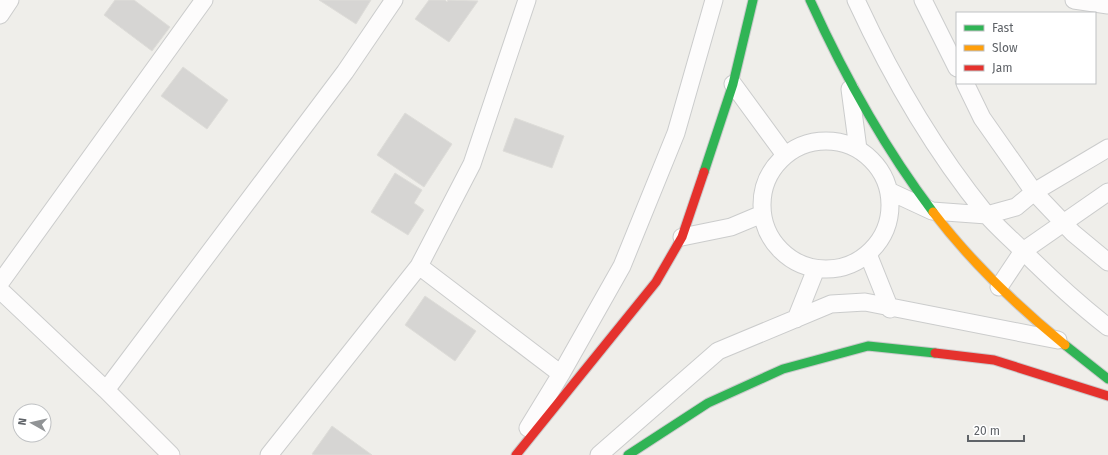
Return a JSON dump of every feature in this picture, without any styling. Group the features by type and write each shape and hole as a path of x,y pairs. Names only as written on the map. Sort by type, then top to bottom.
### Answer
{"street":[{"path":"0,15 10,0"},
{"path":"0,283 204,0"},
{"path":"106,390 345,72 394,0"},
{"path":"270,455 419,266 472,164 527,0"},
{"path":"511,455 561,374 622,266 676,133 714,0"},
{"path":"516,455 656,282 682,237 733,84 754,0"},
{"path":"810,0 850,85 878,135 932,211 964,250 999,287 1058,340 1108,379"},
{"path":"856,0 881,52 920,120 987,215 1050,278 1108,327"},
{"path":"923,0 956,66"},
{"path":"1074,0 1108,5"},
{"path":"733,84 785,155"},
{"path":"965,84 982,118 1034,192 1064,223 1108,262"},
{"path":"850,85 858,149"},
{"path":"820,140 846,143 858,149 877,166 889,191 889,219 877,244 868,254 856,262 843,267 816,269 790,260 780,251 771,240 762,214 761,200 764,187 775,164 785,155 795,148 820,140"},
{"path":"889,191 932,211 987,215 1016,207 1034,192 1108,148"},
{"path":"999,287 1023,251 1108,192"},
{"path":"682,237 731,227 762,214"},
{"path":"868,254 890,309"},
{"path":"419,266 561,374"},
{"path":"796,319 816,269"},
{"path":"0,290 106,390 171,455"},
{"path":"598,455 718,351 831,304 865,302 890,309 1058,340"},
{"path":"628,455 708,404 783,369 868,346 994,360 1108,396"}],"building":[{"path":"115,0 134,0 170,27 152,51 104,15"},
{"path":"319,0 371,0 356,24"},
{"path":"429,0 445,0 447,2 448,0 478,1 449,42 415,19"},
{"path":"183,67 228,100 207,129 161,96"},
{"path":"405,113 452,144 424,187 377,155"},
{"path":"515,118 564,136 552,168 503,151"},
{"path":"395,173 422,190 414,203 424,210 408,235 371,212"},
{"path":"425,296 476,331 455,361 405,325"},
{"path":"332,426 372,455 312,454"}],"traffic: fast":[{"path":"704,172 733,84 753,0"},
{"path":"810,0 851,83 881,136 897,162 933,212"},
{"path":"1065,345 1108,379"},
{"path":"628,455 708,403 783,369 868,346 935,353"}],"traffic: slow":[{"path":"933,212 979,266 1012,299 1065,345"}],"traffic: jam":[{"path":"516,455 656,282 682,237 704,172"},
{"path":"935,353 994,360 1108,396"}]}
